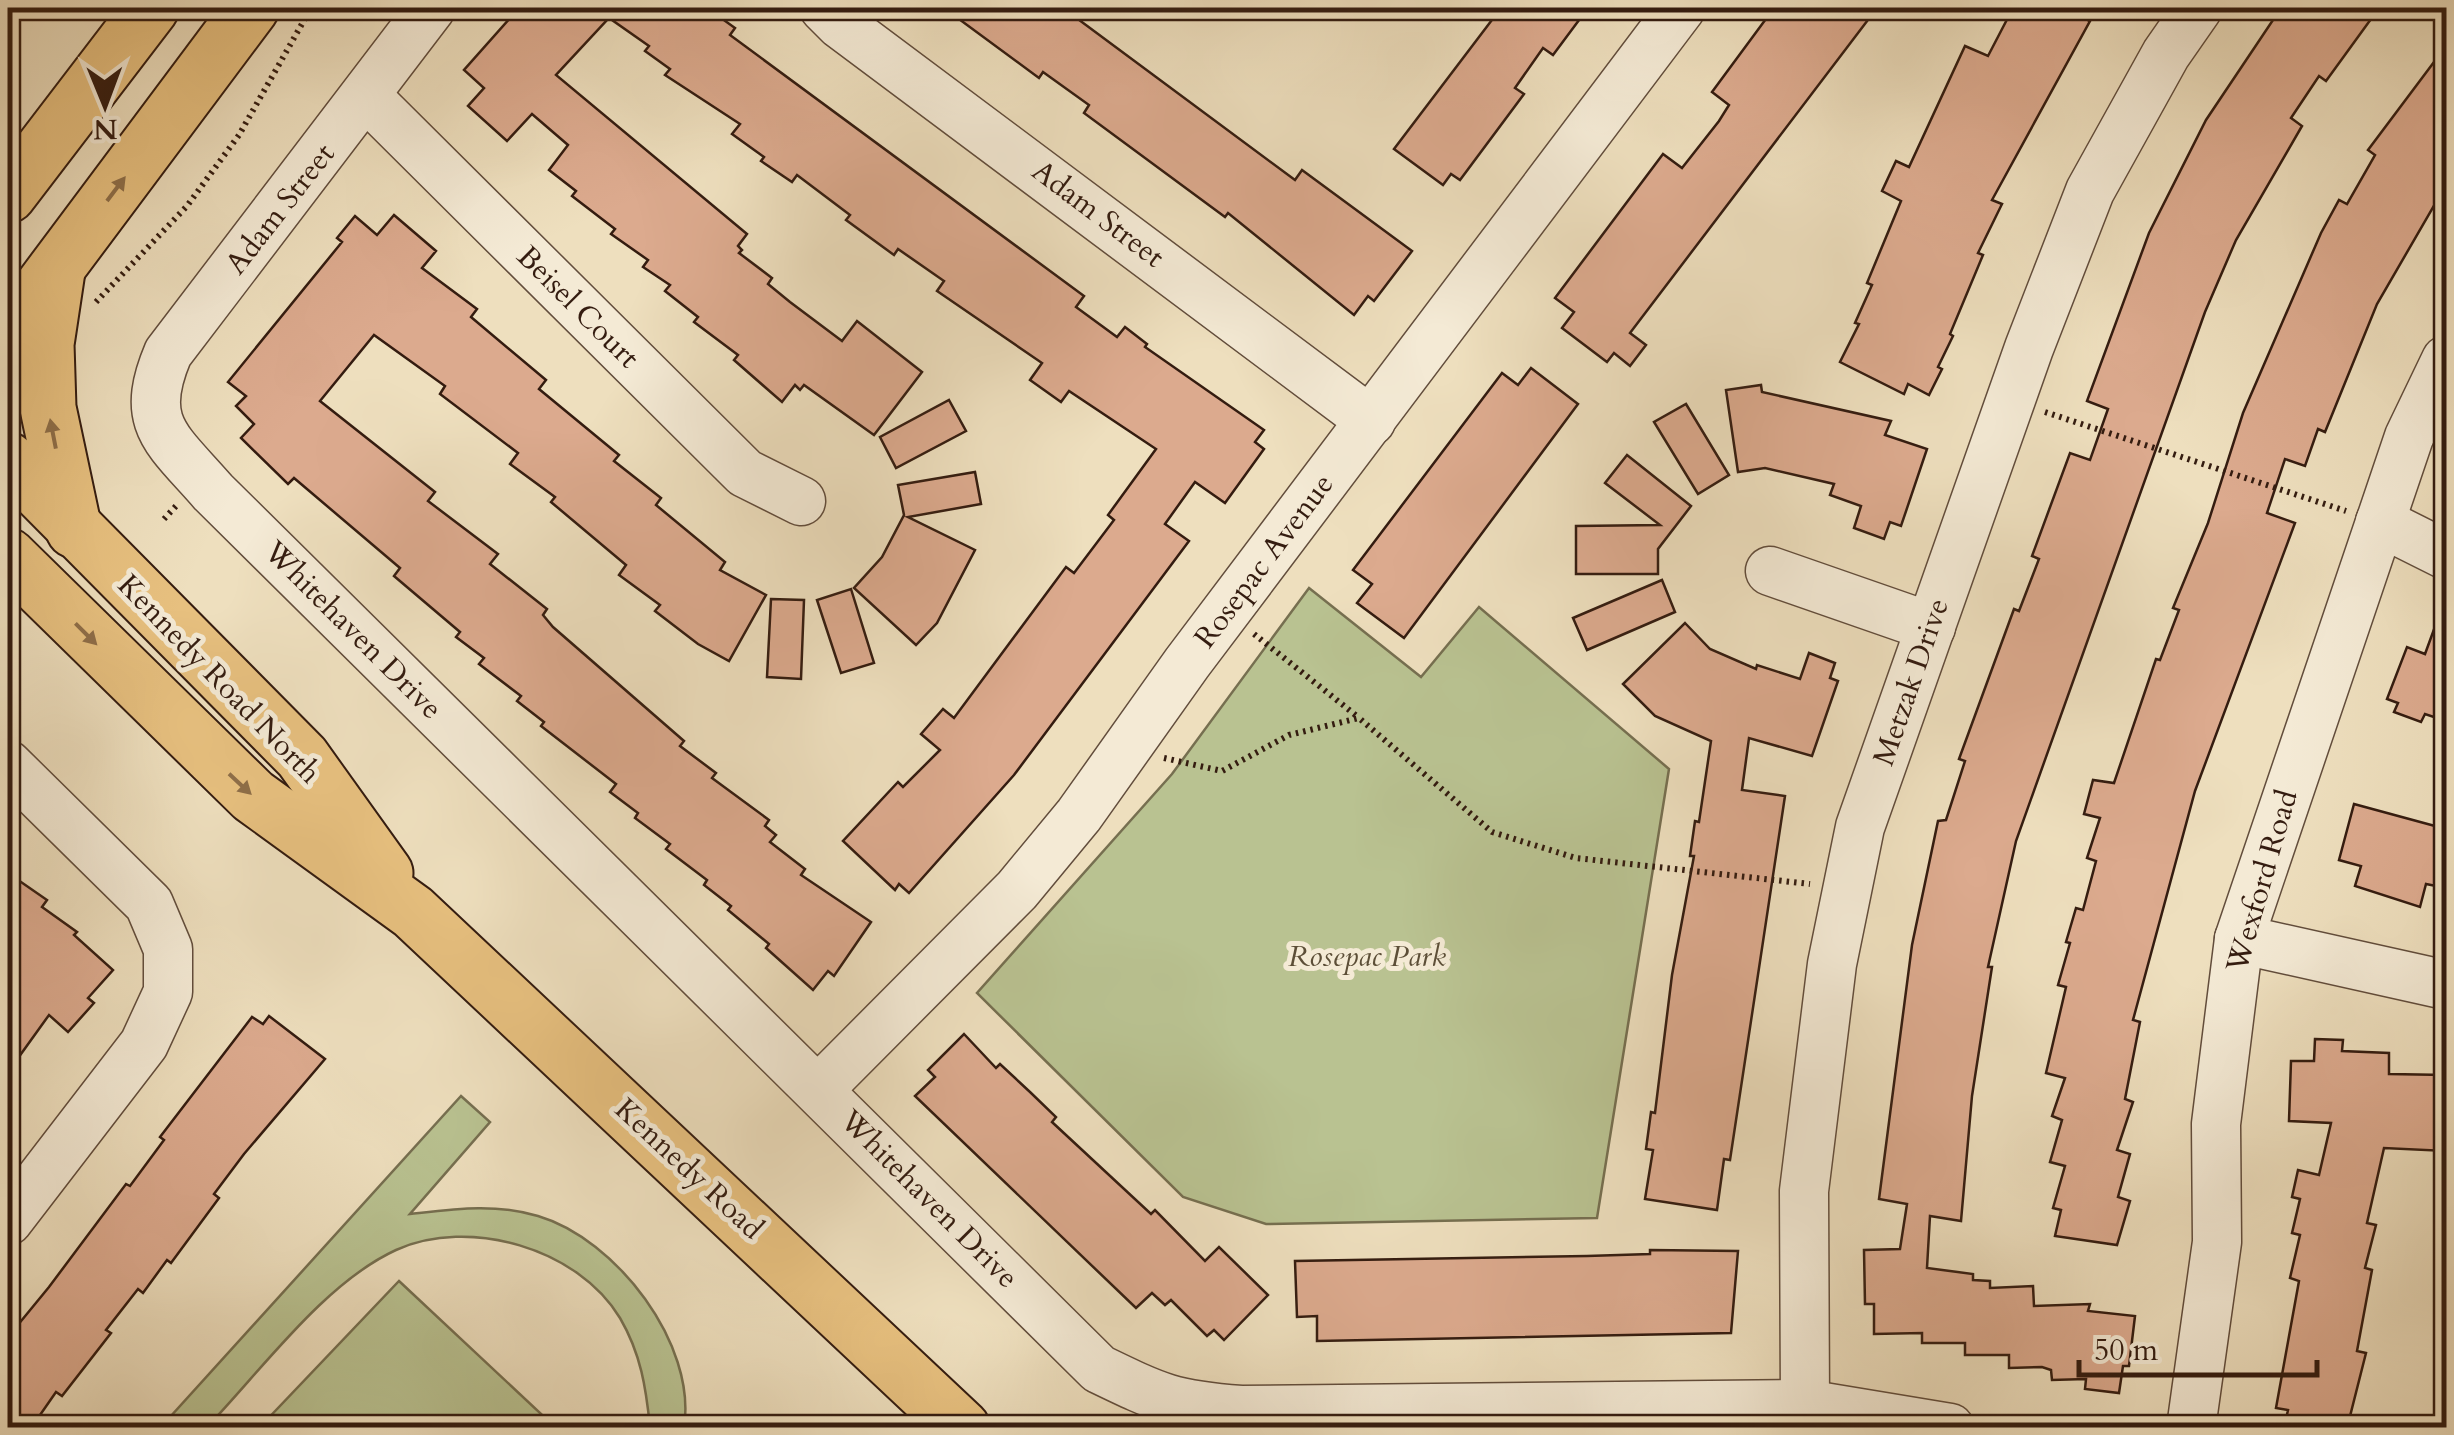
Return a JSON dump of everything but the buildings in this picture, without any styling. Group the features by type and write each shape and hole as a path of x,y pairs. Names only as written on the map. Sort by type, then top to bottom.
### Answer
{"main road":[{"path":"12,187 151,8"},
{"path":"8,333 251,8"},
{"path":"57,267 46,344 48,408 74,530"},
{"name":"Kennedy Road North","path":"8,460 302,757 413,912"},
{"name":"Kennedy Road North","path":"11,562 253,796 413,912"},
{"name":"Kennedy Road","path":"413,912 962,1428"}],"street":[{"name":"Adam Street","path":"154,419 154,386 168,353 430,8"},
{"name":"Adam Street","path":"824,8 840,24 1371,420"},
{"name":"Rosepac Avenue","path":"819,1090 1017,890 1681,8"},
{"name":"Metzak Drive","path":"1805,1404 1804,1191 1832,964 1860,827 2010,401 2090,191 2166,54 2198,8"},
{"name":"Beisel Court","path":"366,97 745,473 800,501"},
{"name":"Wexford Road","path":"2191,1428 2217,1242 2216,1124 2239,939 2409,437 2446,360"},
{"name":"Whitehaven Drive","path":"154,419 213,492 1099,1369 1151,1397 1185,1406 1241,1410 1669,1416 1805,1404 1950,1428"},
{"path":"2380,522 2446,555"},
{"path":"1770,572 1931,627"},
{"path":"8,765 148,904 168,949 168,992 144,1044 8,1221"},
{"path":"2239,939 2446,985"}],"path":[{"path":"89,316 94,303 187,206 239,135 311,8"},
{"path":"2010,401 2380,522"},
{"path":"1227,610 1492,832 1576,858 1846,888"},
{"path":"1125,750 1222,771 1289,734 1359,718"}],"green space":[{"name":"Rosepac Park","path":"1309,588 1421,677 1479,607 1669,769 1597,1218 1266,1224 1183,1197 977,993 1172,774"},
{"path":"461,1096 490,1122 410,1214 474,1208 522,1212 567,1228 596,1247 645,1299 664,1330 678,1362 685,1395 684,1427 650,1427 641,1371 627,1331 601,1294 578,1273 520,1245 456,1237 396,1250 344,1284 295,1330 207,1427 161,1427"},
{"path":"399,1281 555,1427 260,1427"}]}
